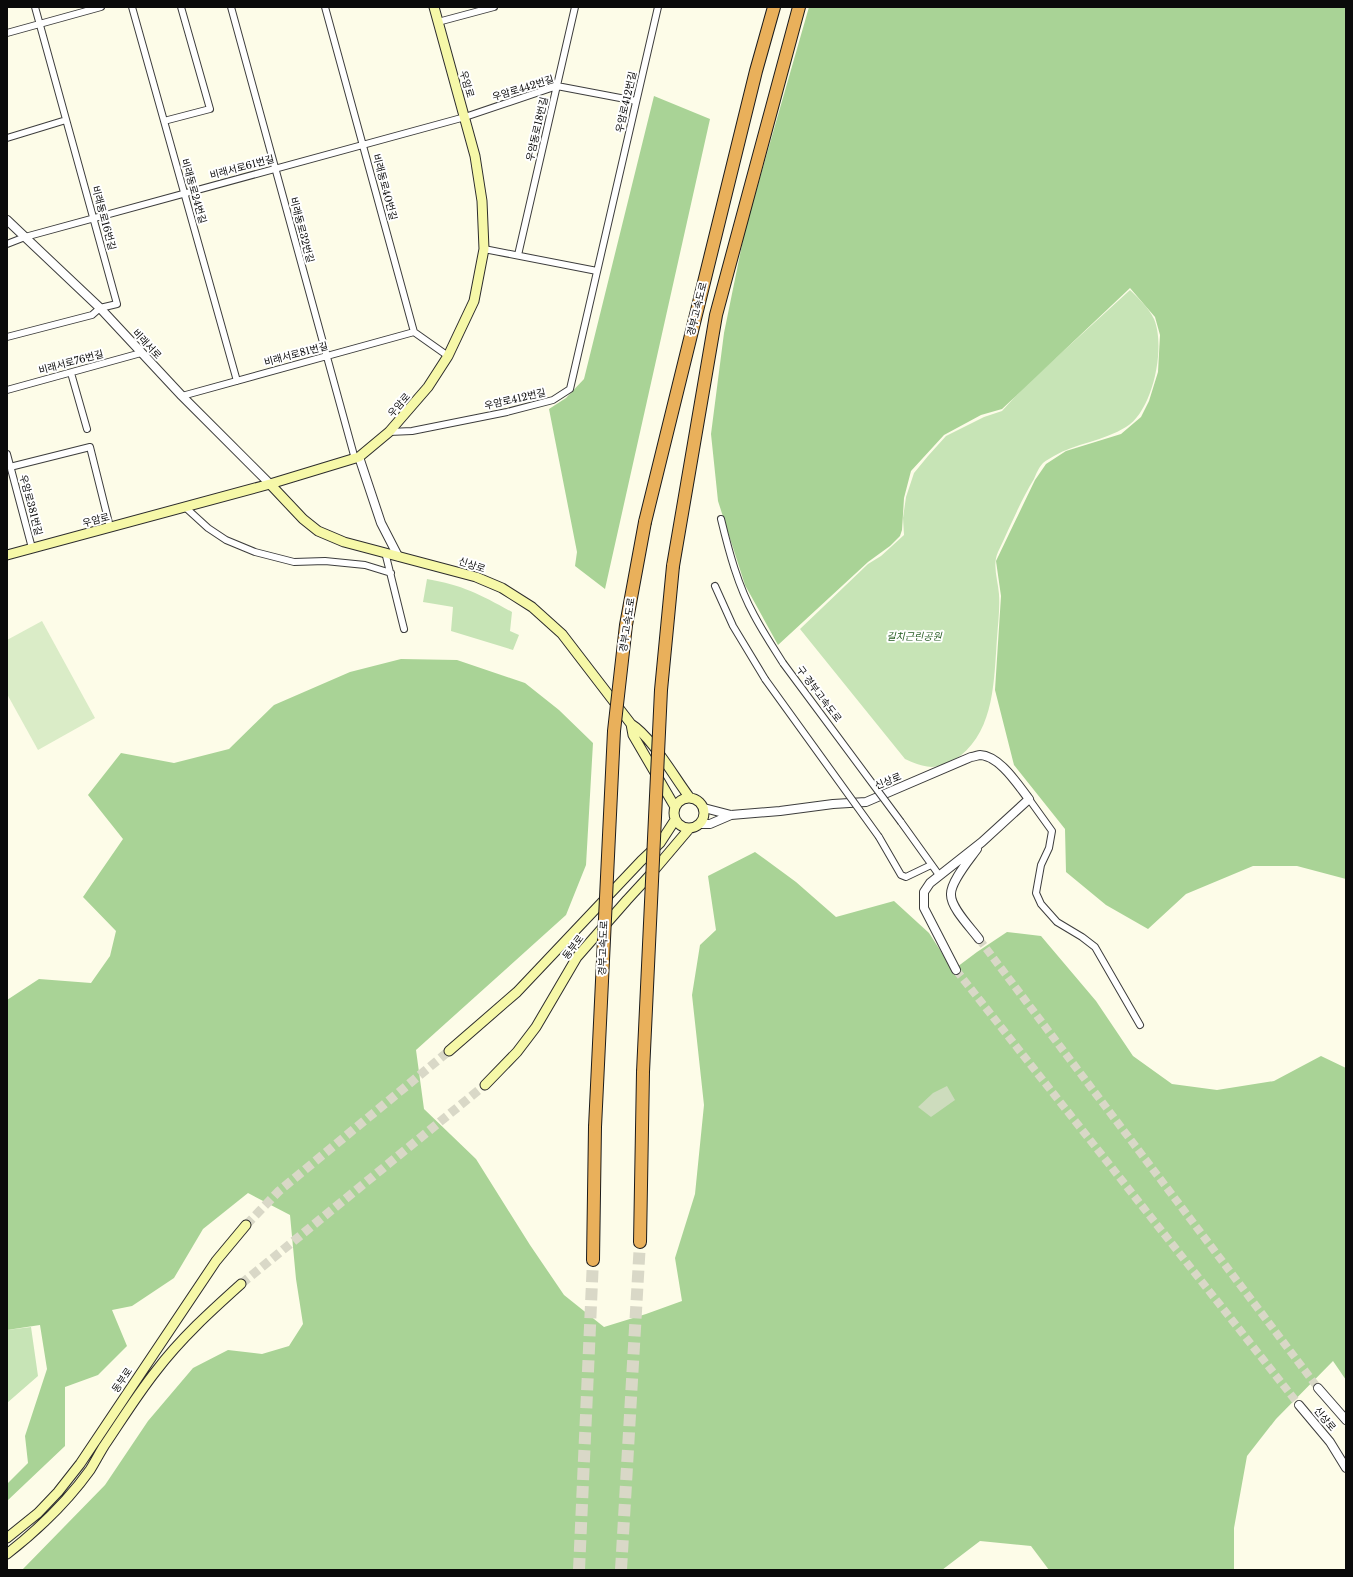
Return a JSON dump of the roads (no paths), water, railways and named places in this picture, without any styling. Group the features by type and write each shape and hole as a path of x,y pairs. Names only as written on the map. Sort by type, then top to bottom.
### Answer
{"highway":[{"name":"경부고속도로","path":"640,1242 643,1072 661,690 673,566 716,315 799,7"},
{"name":"경부고속도로","path":"593,1260 595,1127 614,731 626,624 645,522 754,78 773,8"}],"main road":[{"name":"우암로","path":"7,555 270,484 357,458 389,432 428,387 448,356 474,302 484,248 482,201 474,156 465,117 434,7"},
{"name":"신상로","path":"270,484 303,519 318,531 344,542 476,577 502,588 532,607 562,634 631,724"},
{"path":"631,724 640,729 690,798"},
{"path":"631,724 632,735 675,807"},
{"path":"690,798 698,801 704,808 705,816 701,824 689,829 681,826 675,820 674,811 675,807 681,800 690,798"},
{"name":"동부로","path":"449,1050 517,992 641,861 660,843 675,820"},
{"name":"동부로","path":"485,1084 517,1052 536,1027 577,957 689,829"},
{"name":"동부로","path":"7,1538 38,1513 58,1492 80,1464 216,1260 246,1225"},
{"path":"7,1554 48,1519 69,1496 91,1469 156,1370 198,1322 242,1284"}],"street":[{"name":"비래동로16번길","path":"35,7 117,304 100,308"},
{"path":"7,33 101,7"},
{"name":"비래동로24번길","path":"132,7 237,381"},
{"path":"164,121 210,109 181,7"},
{"name":"비래동로32번길","path":"231,7 327,356 357,458"},
{"name":"비래동로40번길","path":"325,7 414,332"},
{"path":"438,22 494,7"},
{"name":"우암동로18번길","path":"518,255 575,7"},
{"name":"우암로412번길","path":"389,432 412,431 507,412 553,400 570,389 658,7"},
{"name":"우암로442번길","path":"465,117 557,86 636,101"},
{"name":"비래서로61번길","path":"7,244 25,237 93,218 465,117"},
{"path":"7,138 66,120"},
{"name":"비래서로","path":"7,220 100,308 182,396 270,484"},
{"path":"484,248 597,271"},
{"path":"7,337 92,315 100,308"},
{"path":"414,332 448,356"},
{"name":"비래서로81번길","path":"182,396 414,332"},
{"name":"비래서로76번길","path":"7,390 141,353"},
{"path":"71,372 87,429"},
{"name":"우암로381번길","path":"10,467 90,447 110,527"},
{"name":"우암로381번길","path":"7,454 32,548"},
{"path":"357,458 380,523 398,556"},
{"path":"185,507 208,528 220,536 255,552 294,562 325,561 365,565 391,573"},
{"name":"구 경부고속도로","path":"721,520 732,562 749,605 783,663 939,875"},
{"path":"385,552 404,629"},
{"path":"715,586 733,626 765,679 879,837 901,875 906,877 931,865"},
{"name":"신상로","path":"731,815 866,802 971,757 982,755 994,760 1006,769 1052,831 1050,848 1041,865 1036,893 1041,904 1057,922 1096,947 1140,1025"},
{"path":"956,970 924,908 924,892 930,883 939,875 982,842 1029,799"},
{"path":"704,808 731,815"},
{"path":"701,824 710,824 731,815"},
{"path":"979,939 955,907 951,895 953,886 960,874 982,842"},
{"name":"신상로","path":"1318,1388 1346,1420"},
{"name":"신상로","path":"1299,1405 1330,1442 1346,1468"}],"tunnel":[{"path":"979,939 1318,1388"},
{"path":"956,970 1299,1405"},
{"path":"246,1225 279,1191 449,1051"},
{"path":"241,1284 485,1085"},
{"path":"621,1570 640,1242"},
{"path":"579,1570 593,1260"}],"park label":[{"name":"길치근린공원","path":"914,636"}]}
